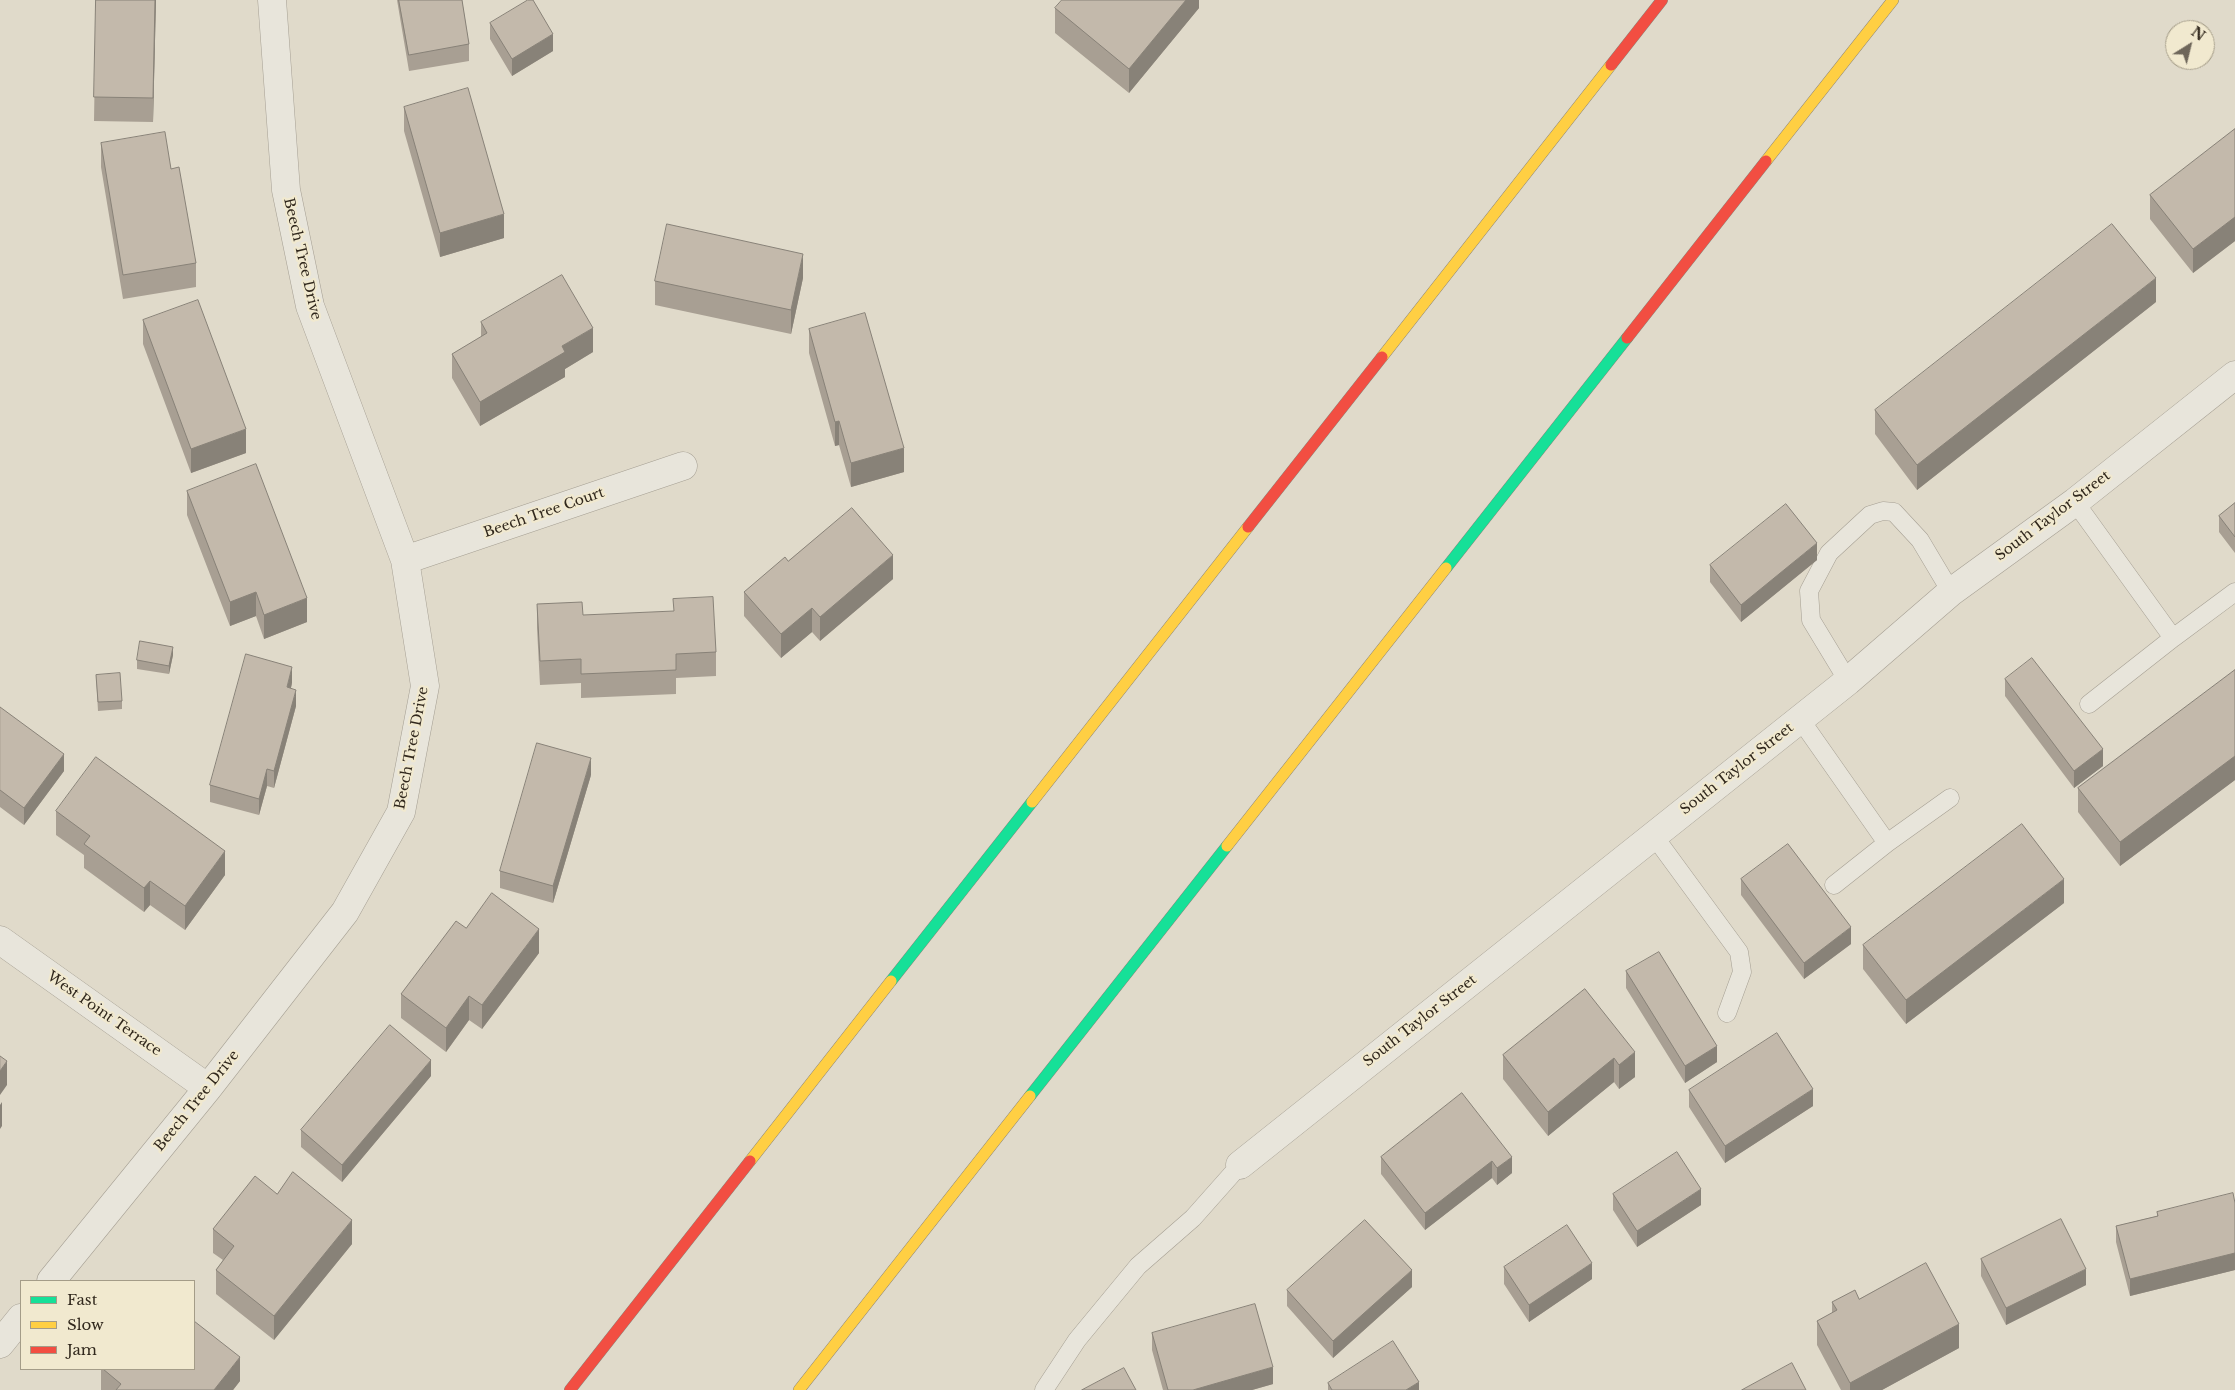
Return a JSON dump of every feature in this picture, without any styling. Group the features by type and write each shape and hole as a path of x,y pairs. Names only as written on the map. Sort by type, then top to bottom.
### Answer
{"highway":[{"path":"570,1390 1662,0"},
{"path":"799,1390 1893,0"}],"street":[{"name":"Beech Tree Drive","path":"52,1280 208,1088 345,912 401,812 425,686 405,560 310,306 286,190 272,0"},
{"name":"South Taylor Street","path":"1240,1165 1800,720 1951,592 2074,502 2235,375"},
{"name":"Beech Tree Court","path":"405,560 683,466"},
{"name":"West Point Terrace","path":"0,940 208,1088"},
{"path":"0,1344 20,1319"}],"lane":[{"path":"2074,502 2173,638"},
{"path":"1848,681 1811,620 1809,591 1829,553 1870,516 1883,511 1894,512 1920,540 1951,592"},
{"path":"2089,704 2235,592"},
{"path":"1800,720 1887,843"},
{"path":"1834,885 1887,843 1950,798"},
{"path":"1654,836 1739,952 1742,972 1727,1013"},
{"path":"1044,1390 1077,1340 1138,1266 1193,1218 1240,1165"}],"building":[{"path":"96,0 155,0 153,98 94,97"},
{"path":"399,0 462,0 469,44 409,55"},
{"path":"528,0 533,0 553,34 512,59 490,23"},
{"path":"1062,0 1186,0 1129,69 1055,8"},
{"path":"468,88 504,214 440,233 404,107"},
{"path":"2235,129 2235,217 2193,249 2150,195"},
{"path":"165,132 171,169 179,167 196,263 123,275 101,143"},
{"path":"667,224 803,254 791,310 655,281"},
{"path":"2112,224 2156,278 1917,465 1875,410"},
{"path":"562,275 593,328 562,346 565,352 480,402 452,354 487,333 481,322"},
{"path":"198,300 246,429 191,449 143,320"},
{"path":"865,313 904,448 851,463 839,421 835,422 809,329"},
{"path":"256,464 307,598 264,615 256,592 230,602 187,491"},
{"path":"2235,503 2235,537 2219,516"},
{"path":"1786,504 1817,543 1741,605 1710,565"},
{"path":"852,508 893,555 820,617 812,608 781,634 744,592 785,557 788,561"},
{"path":"713,597 716,652 676,654 676,670 581,674 581,659 540,661 537,604 582,602 583,615 674,611 673,599"},
{"path":"140,641 173,647 169,666 137,660"},
{"path":"246,654 292,667 287,687 296,690 274,771 267,769 259,799 210,785"},
{"path":"2032,658 2103,749 2074,771 2005,679"},
{"path":"2235,670 2235,756 2120,842 2078,788"},
{"path":"120,673 122,701 98,702 96,675"},
{"path":"0,707 64,754 24,808 0,790"},
{"path":"537,743 591,758 553,886 500,871"},
{"path":"96,757 225,851 185,906 150,881 144,888 84,844 90,836 56,811"},
{"path":"2022,824 2064,879 1906,1000 1863,945"},
{"path":"1788,844 1851,927 1804,963 1741,879"},
{"path":"492,893 539,929 482,1005 469,996 446,1028 401,994 456,921 466,928"},
{"path":"1659,952 1717,1046 1685,1066 1626,971"},
{"path":"1585,989 1635,1052 1619,1065 1614,1058 1548,1112 1503,1055"},
{"path":"390,1025 431,1060 342,1165 301,1130"},
{"path":"1777,1033 1813,1089 1725,1146 1689,1090"},
{"path":"0,1056 7,1061 0,1071"},
{"path":"1462,1093 1512,1157 1497,1168 1492,1161 1425,1213 1381,1157"},
{"path":"1677,1152 1701,1189 1637,1231 1613,1194"},
{"path":"293,1172 352,1220 274,1316 216,1270 234,1246 213,1229 255,1176 277,1194"},
{"path":"2233,1193 2235,1203 2235,1253 2130,1279 2116,1226 2158,1216 2157,1212"},
{"path":"2061,1219 2086,1269 2006,1308 1981,1259"},
{"path":"1365,1220 1412,1270 1333,1341 1287,1290"},
{"path":"1567,1225 1592,1263 1529,1305 1504,1267"},
{"path":"1926,1263 1959,1324 1850,1383 1817,1321 1837,1310 1832,1302 1855,1290 1859,1299"},
{"path":"1255,1304 1273,1367 1193,1390 1168,1390 1152,1333"},
{"path":"195,1322 240,1357 214,1390 116,1390 121,1384 104,1370 195,1370"},
{"path":"1393,1341 1419,1382 1406,1390 1332,1390 1328,1383"},
{"path":"1792,1363 1806,1390 1742,1390"},
{"path":"1124,1368 1136,1390 1082,1390"}],"traffic: fast":[{"path":"1446,568 1627,338"},
{"path":"891,981 1032,802"},
{"path":"1030,1096 1227,846"}],"traffic: slow":[{"path":"1766,161 1893,0"},
{"path":"1382,357 1611,65"},
{"path":"1032,802 1248,527"},
{"path":"1227,846 1446,568"},
{"path":"750,1161 891,981"},
{"path":"799,1390 1030,1096"}],"traffic: jam":[{"path":"1611,65 1662,0"},
{"path":"1627,338 1766,161"},
{"path":"1248,527 1382,357"},
{"path":"570,1390 750,1161"}]}
